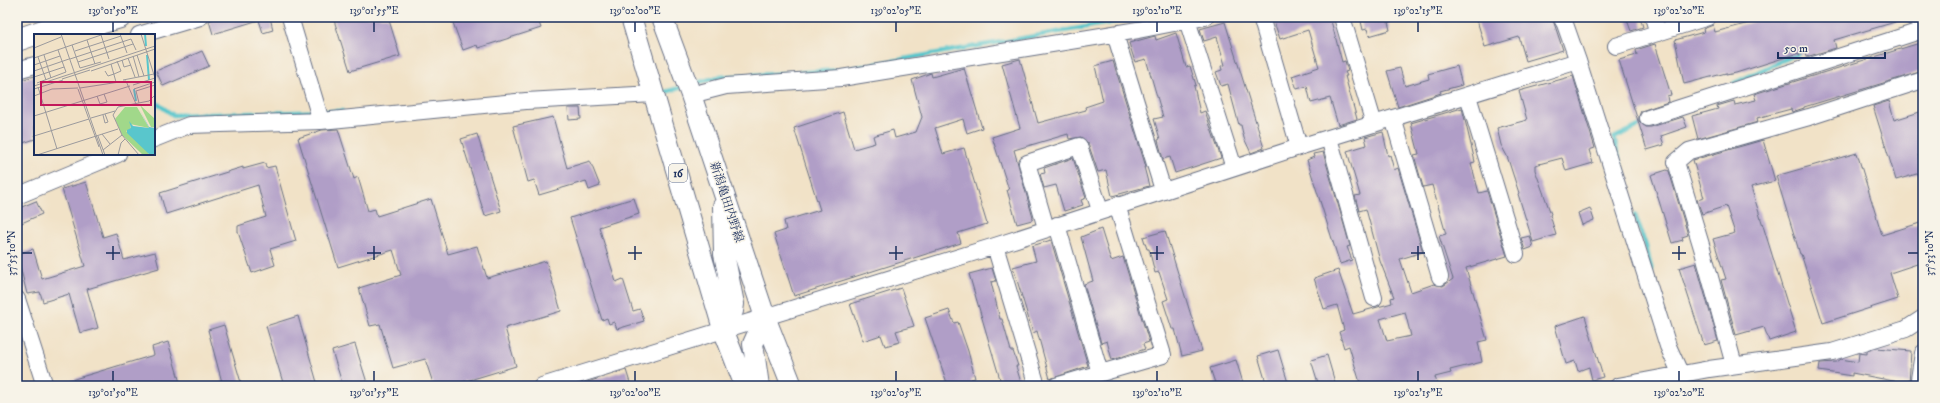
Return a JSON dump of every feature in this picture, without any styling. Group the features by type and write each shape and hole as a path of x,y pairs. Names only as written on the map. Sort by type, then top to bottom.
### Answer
{"highway":[{"path":"34,34 84,17"},
{"path":"61,34 120,17"},
{"path":"17,40 34,34"},
{"path":"17,47 34,42"}],"main road":[{"name":"16","path":"631,17 724,329 745,386"},
{"name":"新潟亀田内野線","path":"662,17 691,95 765,317 792,386"},
{"path":"724,192 723,241 734,304 733,311 724,329"},
{"path":"759,386 753,344 765,317"}],"street":[{"path":"142,34 200,17"},
{"path":"290,17 321,121"},
{"path":"691,95 726,86 841,78 1115,34 1205,17"},
{"path":"1261,17 1299,147"},
{"path":"1342,17 1374,124"},
{"path":"1561,17 1565,24 1578,61 1668,346 1681,375"},
{"path":"1653,17 1658,33"},
{"path":"1616,46 1708,17"},
{"path":"1187,20 1234,168"},
{"path":"1648,118 1923,30"},
{"path":"1115,34 1163,190"},
{"path":"542,386 995,246 1163,190 1578,61"},
{"path":"17,70 34,65"},
{"path":"1734,365 1702,248 1676,162 1689,151 1809,117 1923,80"},
{"path":"155,139 189,125 321,121 526,101 654,94"},
{"path":"1468,96 1516,254"},
{"path":"1393,118 1440,277"},
{"path":"1329,138 1374,298"},
{"path":"1100,210 1079,146 1027,162 1052,226 1100,373"},
{"path":"17,196 116,155"},
{"path":"1056,386 1163,355 1117,205"},
{"path":"995,246 1037,386"},
{"path":"17,299 45,386"},
{"path":"1618,386 1734,365 1832,352 1906,329 1923,318"},
{"path":"1918,386 1922,363"}],"building":[{"path":"217,17 270,17 273,30 263,33 259,20 213,34 209,21"},
{"path":"333,17 388,17 400,56 350,71"},
{"path":"460,17 537,17 541,28 478,48 477,45 463,50 452,20"},
{"path":"1280,17 1330,17 1342,62 1345,61 1348,71 1345,72 1347,76 1345,76 1357,119 1338,125 1330,98 1311,103 1307,86 1297,89 1292,76 1319,67 1308,30 1280,39 1273,19"},
{"path":"1360,17 1396,17 1396,20 1388,22 1390,30 1369,36 1367,29 1363,30"},
{"path":"1476,17 1552,17 1563,50 1526,61 1519,37 1485,47"},
{"path":"1626,17 1640,17 1643,27 1631,31"},
{"path":"1772,17 1902,17 1902,20 1834,40 1836,48 1806,57 1805,53 1799,55 1799,53 1736,73 1726,75 1726,73 1684,84 1675,40 1704,32 1703,29 1713,25 1715,32"},
{"path":"1225,22 1264,148 1251,153 1244,138 1241,125 1239,125 1228,84 1221,86 1216,72 1222,70 1221,66 1225,65 1217,37 1204,41 1200,29"},
{"path":"1176,33 1186,67 1190,66 1196,85 1194,86 1200,113 1205,111 1221,158 1175,173 1170,157 1163,159 1158,140 1160,139 1154,119 1163,117 1146,59 1135,62 1129,43 1155,36 1156,40"},
{"path":"1923,42 1923,71 1792,112 1791,109 1757,118 1758,122 1698,139 1692,116 1718,109 1717,106 1734,101 1735,105 1756,100 1754,94"},
{"path":"1655,44 1671,95 1667,96 1668,102 1641,111 1639,121 1646,127 1651,127 1683,117 1687,127 1661,136 1664,145 1647,150 1619,60 1637,55 1636,50"},
{"path":"202,51 209,66 163,86 156,71"},
{"path":"1020,59 1038,123 1086,110 1085,107 1103,101 1095,66 1113,61 1146,167 1144,167 1149,186 1112,196 1106,170 1098,172 1088,143 1081,137 1069,139 1068,134 1014,150 1033,218 1032,220 1017,224 1007,190 1009,190 992,137 1020,128 1002,64"},
{"path":"1457,66 1462,85 1440,91 1441,93 1398,107 1387,71 1400,68 1405,86 1429,79 1428,74"},
{"path":"964,68 982,128 967,133 963,119 935,128 943,154 964,148 987,224 958,233 961,243 794,296 774,234 786,230 784,221 820,210 794,128 843,112 854,149 875,143 873,136 893,130 895,138 916,132 922,117 912,80 931,73 932,77"},
{"path":"34,76 34,139 17,145 17,81"},
{"path":"1573,76 1595,148 1589,150 1593,163 1566,171 1562,158 1535,165 1535,170 1551,214 1550,215 1556,235 1533,242 1518,194 1519,193 1507,156 1501,145 1497,128 1527,120 1519,91"},
{"path":"1889,101 1894,120 1923,111 1923,143 1918,144 1922,154 1918,155 1922,167 1919,168 1920,173 1896,180 1873,106"},
{"path":"568,108 580,108 581,119 569,120"},
{"path":"1462,108 1475,162 1471,163 1479,193 1487,191 1507,256 1466,268 1487,340 1478,342 1482,362 1450,370 1451,373 1435,377 1437,383 1425,386 1361,386 1349,346 1344,348 1339,332 1344,330 1337,305 1324,309 1314,278 1338,270 1353,314 1392,303 1391,298 1394,297 1380,261 1366,209 1359,211 1355,196 1360,195 1347,151 1367,145 1365,137 1383,132 1388,156 1390,155 1394,170 1398,168 1423,252 1400,259 1411,292 1434,284 1443,286 1453,279 1439,236 1446,234 1432,185 1423,187 1414,155 1419,154 1411,123","holes":["1405,312 1411,336 1387,341 1380,319"]},
{"path":"553,117 567,168 590,161 600,186 589,190 586,181 539,195 534,180 528,182 513,126"},
{"path":"338,129 354,179 358,177 368,211 375,209 377,216 431,199 448,254 477,246 487,278 546,261 561,311 505,328 516,366 450,386 434,386 425,359 393,368 380,324 370,326 359,288 401,275 393,250 338,267 298,138 322,130"},
{"path":"477,134 501,211 485,216 461,139"},
{"path":"1763,140 1775,181 1751,187 1796,332 1769,341 1764,327 1736,335 1721,280 1726,279 1713,239 1735,233 1726,206 1702,214 1697,200 1704,198 1693,160"},
{"path":"1323,152 1350,246 1347,247 1352,260 1340,264 1307,160 1314,157 1313,154"},
{"path":"1857,153 1882,235 1923,222 1923,262 1890,273 1898,299 1823,323 1776,176"},
{"path":"1073,158 1086,198 1081,200 1083,205 1064,211 1056,185 1044,188 1040,174 1045,173 1044,168"},
{"path":"265,163 266,168 275,166 296,241 270,249 275,265 252,273 238,232 238,226 266,217 258,185 166,214 160,193 243,167 243,169"},
{"path":"1667,170 1669,171 1688,235 1682,237 1683,240 1672,243 1651,175"},
{"path":"86,182 103,237 116,233 124,260 155,252 159,268 87,289 98,328 80,333 69,294 43,302 40,292 27,294 17,254 33,249 42,279 85,266 62,189"},
{"path":"634,198 639,214 599,227 616,282 623,279 633,311 640,309 644,321 617,329 614,322 609,324 607,318 602,320 570,218"},
{"path":"36,201 42,214 17,225 17,209"},
{"path":"1590,208 1594,220 1582,225 1578,213"},
{"path":"1101,229 1111,261 1123,257 1149,342 1143,344 1145,349 1112,360 1107,341 1101,343 1084,284 1093,281 1081,237"},
{"path":"1165,231 1202,351 1182,356 1175,329 1172,329 1163,301 1168,299 1159,272 1155,273 1149,249 1147,249 1143,237"},
{"path":"1530,236 1533,247 1525,250 1521,238"},
{"path":"1051,240 1088,366 1050,379 1037,331 1033,333 1013,267 1036,261 1032,246"},
{"path":"1696,263 1718,341 1704,345 1679,268"},
{"path":"992,268 996,281 991,282 1000,319 1002,319 1011,351 1013,351 1018,366 1016,366 1022,386 1002,386 969,274"},
{"path":"901,288 914,326 896,331 900,342 885,346 881,335 863,341 850,304"},
{"path":"949,310 954,323 958,322 968,351 975,378 971,379 973,386 948,386 925,318"},
{"path":"298,316 318,386 284,386 266,326"},
{"path":"1585,316 1603,377 1592,380 1589,367 1578,371 1575,361 1566,364 1555,326"},
{"path":"224,325 242,386 223,386 208,330"},
{"path":"168,342 181,386 62,386 61,383 154,355 152,347"},
{"path":"355,344 368,386 343,386 332,351"},
{"path":"1876,348 1911,351 1909,384 1852,373 1852,376 1819,371 1820,363 1837,362 1841,359 1858,362 1859,353 1867,354 1867,351"},
{"path":"1278,350 1289,386 1267,386 1258,356"},
{"path":"1327,355 1336,386 1319,386 1311,360"},
{"path":"1236,360 1244,386 1216,386 1210,368"},
{"path":"626,370 631,386 582,386 581,384"}],"waterway":[{"path":"692,84 719,77 841,70 1143,17"},
{"path":"1734,83 1803,51"},
{"path":"658,94 683,87"},
{"path":"155,102 173,115 342,111"},
{"path":"1628,194 1614,138 1645,123"},
{"path":"1635,215 1646,246 1652,271"},
{"path":"1687,376 1690,386"}]}
